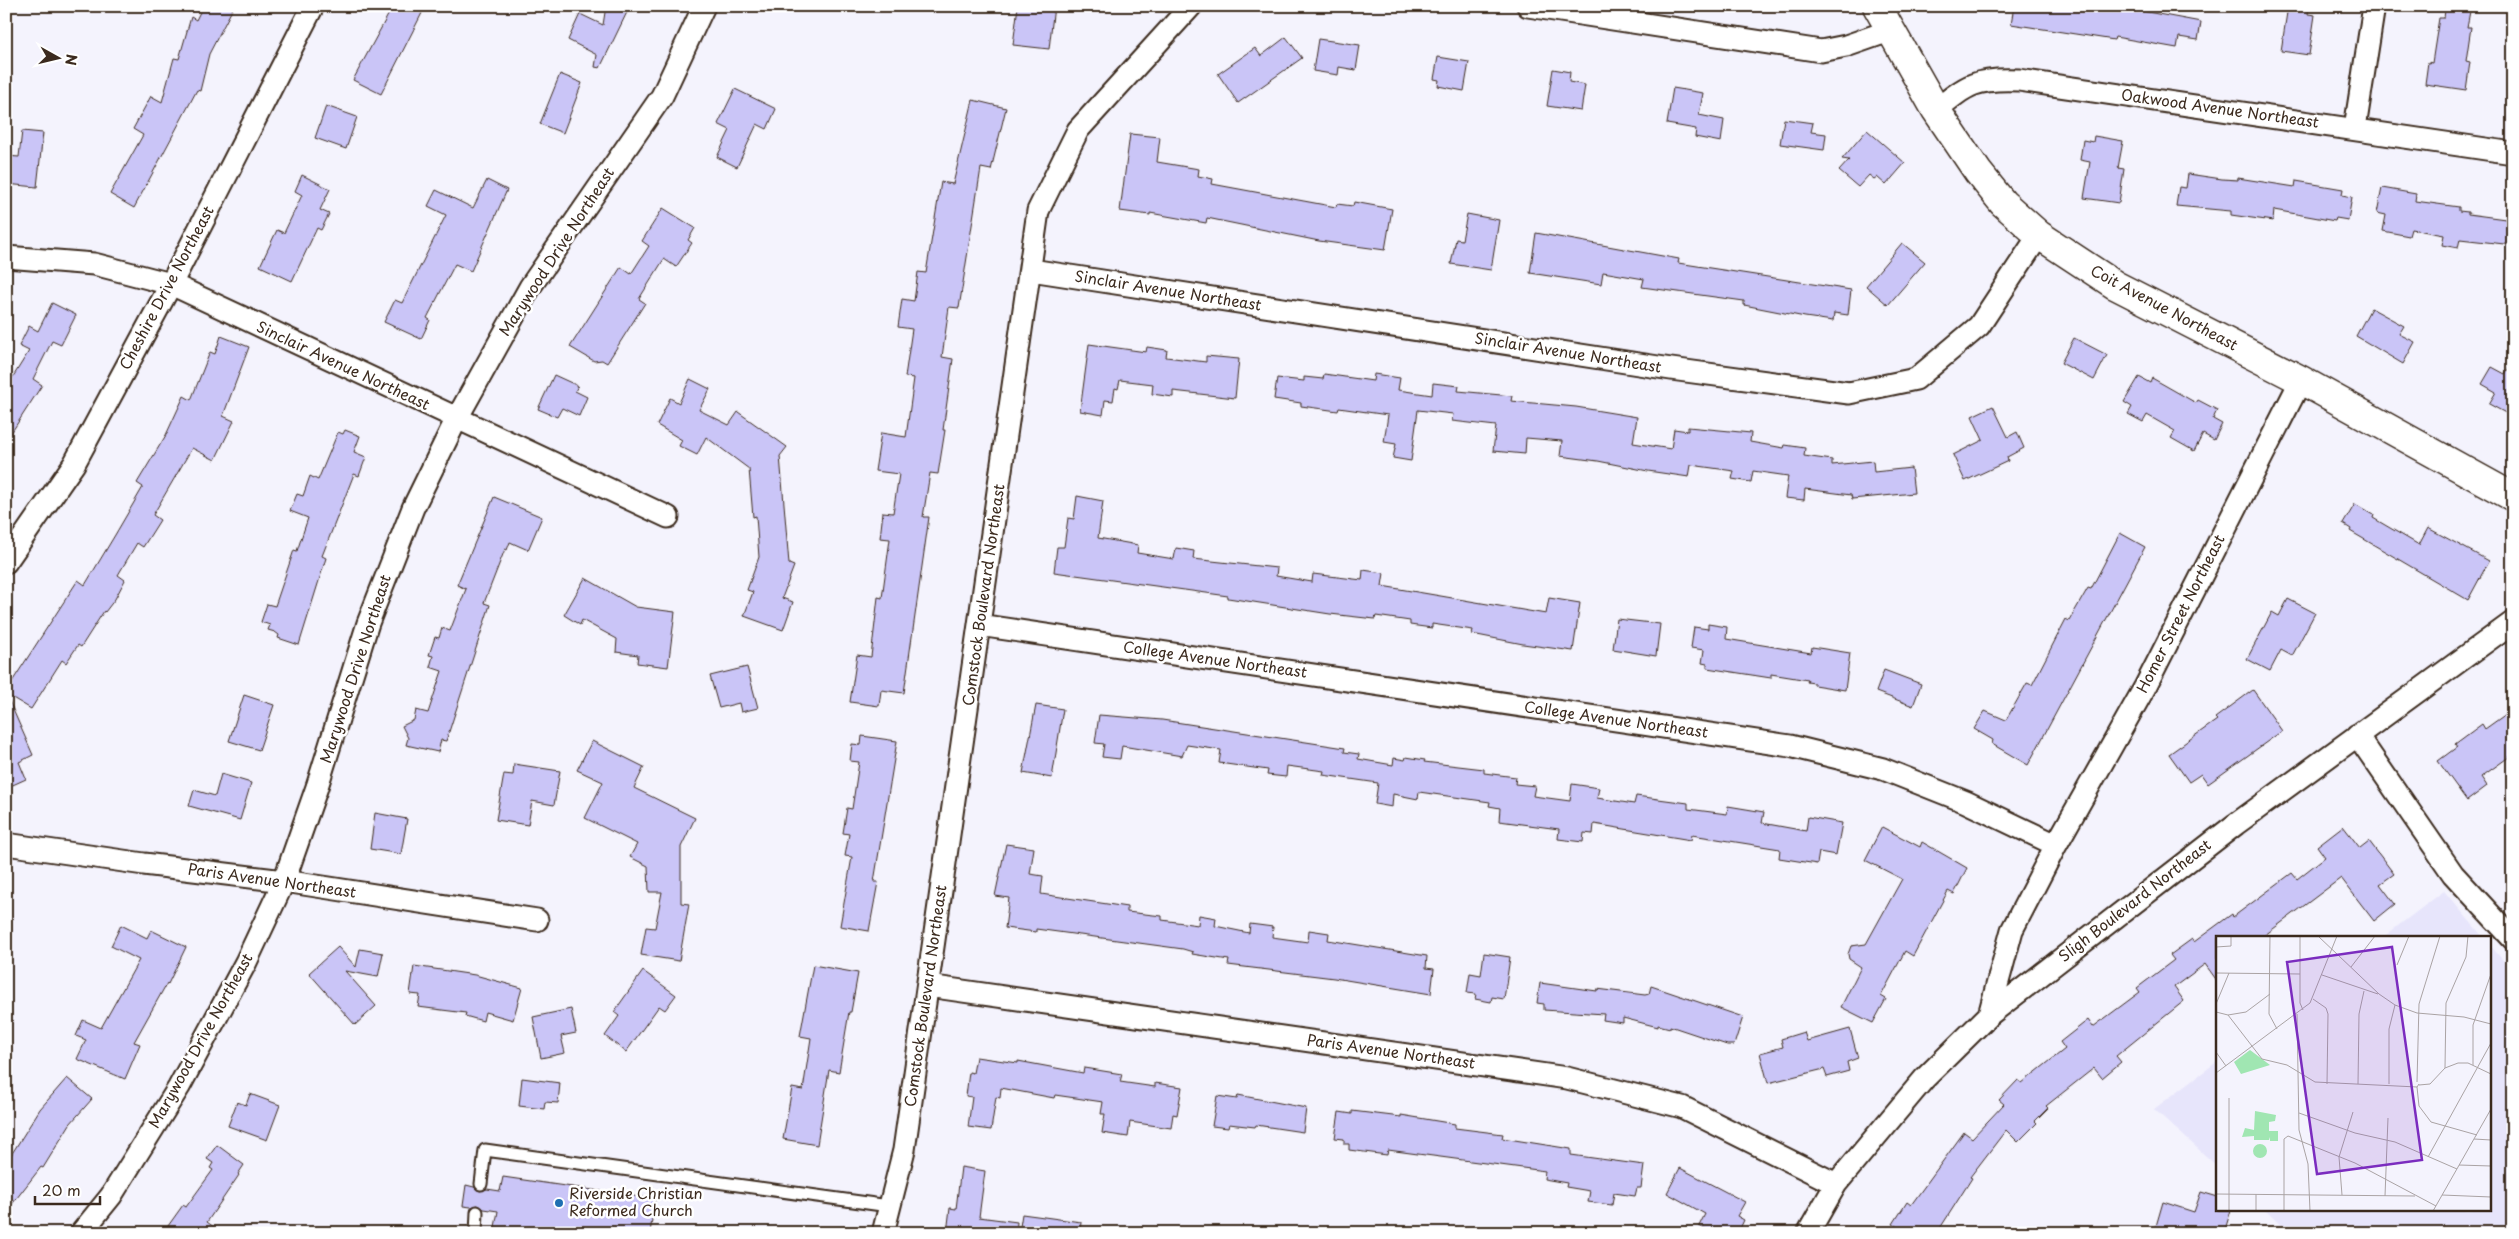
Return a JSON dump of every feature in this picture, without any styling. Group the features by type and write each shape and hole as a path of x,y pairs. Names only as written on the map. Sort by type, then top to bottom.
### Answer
{"street":[{"name":"Cheshire Drive Northeast","path":"6,562 74,464 171,284 313,6"},
{"name":"Marywood Drive Northeast","path":"81,1233 111,1196 179,1087 246,962 284,881 317,787 368,623 413,508 456,420 530,287 662,96 704,6"},
{"name":"Comstock Boulevard Northeast","path":"883,1233 904,1150 1038,211 1078,130 1191,6"},
{"path":"1528,6 1821,51 1846,46 1890,31"},
{"name":"Coit Avenue Northeast","path":"1877,6 1936,110 1978,172 2003,203 2039,236 2115,285 2301,380 2513,497"},
{"path":"2356,128 2374,6"},
{"name":"Oakwood Avenue Northeast","path":"1936,110 1966,86 1996,79 2356,128 2513,152"},
{"name":"Sinclair Avenue Northeast","path":"1031,270 1671,369 1849,393 1916,379 1979,326 2039,236"},
{"name":"Sinclair Avenue Northeast","path":"6,258 94,264 171,284 456,420 668,517"},
{"name":"Homer Street Northeast","path":"2056,845 2144,687 2301,380"},
{"name":"Sligh Boulevard Northeast","path":"1808,1233 1836,1184 1924,1079 1988,1015 2236,824 2513,622"},
{"name":"College Avenue Northeast","path":"979,625 1790,746 1883,769 1966,802 2056,845"},
{"path":"2357,735 2452,874 2513,939"},
{"name":"Paris Avenue Northeast","path":"6,844 144,864 284,881 537,920"},
{"path":"1988,1015 2012,930 2056,845"},
{"name":"Paris Avenue Northeast","path":"928,986 1567,1078 1682,1107 1836,1184"}],"lane":[{"path":"481,1184 485,1150 889,1206"},
{"path":"476,1233 477,1212"}],"shaded area":[{"path":"2444,891 2482,936 2385,936"},
{"path":"2492,947 2513,972 2513,1233 2289,1233 2267,1212 2492,1212"},
{"path":"2216,1062 2216,1165 2154,1109"}],"building":[{"path":"203,6 234,6 209,54 200,91 197,90 134,208 110,194 143,135 133,129 151,96 162,102 174,58 179,59 191,17 196,20"},
{"path":"393,6 409,6 422,13 381,94 353,80"},
{"path":"606,6 630,6 600,68 595,67 597,55 568,40 580,14 603,25"},
{"path":"1018,6 1054,6 1049,49 1013,45"},
{"path":"2014,6 2074,6 2095,10 2096,6 2115,6 2201,22 2198,40 2179,37 2177,48 2115,37 2114,40 2011,24"},
{"path":"2288,6 2309,6 2308,14 2315,15 2309,55 2281,51"},
{"path":"2452,6 2471,6 2467,27 2471,27 2466,61 2470,62 2466,90 2425,84 2428,62 2432,63 2439,18 2444,18 2445,10 2451,11"},
{"path":"1286,37 1302,58 1238,103 1218,74 1255,48 1261,56"},
{"path":"1318,39 1360,45 1356,70 1339,67 1338,75 1313,71"},
{"path":"1438,57 1469,62 1464,91 1438,86 1439,80 1434,79"},
{"path":"1553,69 1570,72 1569,82 1585,85 1581,111 1547,106"},
{"path":"560,74 582,83 563,133 540,124"},
{"path":"1673,88 1703,93 1699,115 1724,120 1721,142 1695,137 1696,129 1667,124"},
{"path":"735,89 776,109 767,129 757,124 737,167 717,157 730,130 718,124"},
{"path":"973,100 1006,108 991,170 981,168 959,308 949,307 942,357 953,359 943,430 945,430 938,474 930,473 923,517 929,517 904,693 881,690 879,706 850,702 857,655 871,657 878,597 882,598 890,539 880,538 883,512 893,513 899,474 875,471 881,433 906,437 914,378 905,377 912,329 898,327 902,299 914,301 918,272 926,273 941,182 953,184"},
{"path":"326,106 357,117 346,149 315,138"},
{"path":"1784,119 1813,123 1811,132 1826,134 1824,150 1780,144"},
{"path":"1867,130 1905,163 1886,185 1877,177 1874,179 1869,175 1858,187 1839,171 1849,160 1842,159"},
{"path":"22,131 43,133 37,187 6,184 6,156 19,157"},
{"path":"1130,134 1160,137 1157,162 1199,169 1198,176 1213,179 1212,184 1336,207 1337,204 1353,206 1354,202 1392,209 1385,250 1319,241 1207,218 1206,223 1150,213 1150,215 1120,211"},
{"path":"2094,136 2123,141 2118,168 2124,169 2119,203 2084,198 2090,162 2080,160 2083,140 2093,142"},
{"path":"2188,174 2222,179 2238,180 2238,178 2295,187 2296,181 2343,189 2342,195 2352,197 2348,220 2336,218 2335,221 2274,210 2273,221 2231,215 2231,211 2176,206 2179,187 2186,188"},
{"path":"302,175 330,189 320,210 329,214 321,230 317,228 292,281 260,266 277,230 284,233 302,195 295,191"},
{"path":"487,180 507,190 471,271 455,264 427,318 430,320 421,339 384,322 395,300 402,303 446,215 428,206 436,190 473,208"},
{"path":"2382,188 2416,194 2415,201 2459,207 2459,211 2468,212 2468,214 2513,220 2513,245 2460,239 2458,248 2442,245 2444,235 2411,229 2409,236 2383,231 2386,215 2377,213"},
{"path":"663,208 695,228 688,240 692,243 676,267 664,259 639,299 645,303 607,363 602,360 594,361 570,347 621,267 631,274 649,246 642,241"},
{"path":"1467,214 1499,220 1491,270 1451,264 1456,239 1462,240"},
{"path":"1536,233 1679,259 1678,263 1851,290 1848,315 1834,313 1833,321 1805,317 1744,305 1744,301 1642,287 1644,279 1603,272 1601,284 1530,273"},
{"path":"1902,243 1925,262 1888,305 1866,286"},
{"path":"52,303 76,315 61,345 52,341 33,379 42,385 6,441 6,388 29,351 19,346 29,326 38,331"},
{"path":"2371,308 2404,326 2399,334 2415,342 2403,364 2356,336"},
{"path":"221,336 249,347 223,416 234,421 215,460 192,448 153,515 160,520 143,547 137,543 118,575 125,580 115,599 104,611 81,647 78,645 66,663 62,660 31,709 6,694 6,691 78,580 85,585 143,487 137,483 166,435 184,396 191,400 210,352 215,354"},
{"path":"2074,338 2107,355 2094,380 2061,363"},
{"path":"1089,344 1146,352 1147,347 1167,350 1166,357 1206,362 1206,356 1239,359 1235,398 1173,391 1173,397 1152,394 1153,384 1120,380 1118,389 1115,388 1113,401 1105,400 1103,415 1080,411"},
{"path":"2513,361 2513,417 2489,404 2496,392 2482,384 2492,367 2505,374"},
{"path":"1324,374 1373,381 1374,374 1400,378 1398,390 1432,395 1433,383 1459,386 1458,391 1512,396 1511,401 1576,407 1637,417 1633,443 1671,449 1674,429 1688,431 1688,427 1751,433 1750,442 1784,448 1785,445 1805,448 1804,456 1832,460 1832,465 1873,461 1874,472 1911,468 1914,493 1852,499 1851,495 1805,489 1804,500 1785,498 1788,476 1753,471 1751,482 1732,479 1734,471 1691,465 1689,477 1648,471 1560,456 1562,441 1526,438 1525,454 1493,451 1496,426 1452,421 1453,414 1418,410 1411,461 1393,458 1396,444 1384,442 1388,415 1339,408 1338,411 1301,406 1301,403 1274,399 1277,378 1304,381 1304,377 1323,379"},
{"path":"554,375 578,386 575,391 587,397 579,416 562,408 557,417 538,409"},
{"path":"2139,377 2150,383 2152,378 2196,403 2198,400 2217,410 2213,419 2222,424 2214,440 2203,434 2194,451 2171,438 2175,431 2147,415 2143,422 2128,414 2132,407 2124,402"},
{"path":"690,379 710,389 699,410 729,425 738,412 787,447 780,456 789,564 794,566 782,598 793,602 783,630 744,616 753,592 747,590 759,557 756,516 753,517 749,469 706,437 697,455 679,446 682,440 657,425 670,398 679,403"},
{"path":"1993,406 2008,437 2017,432 2024,448 2007,457 2008,461 1965,481 1953,455 1983,440 1972,416"},
{"path":"345,430 360,436 354,452 366,457 359,476 354,474 322,556 326,558 299,645 278,638 279,635 268,630 270,625 261,622 267,604 275,606 294,550 297,551 308,518 290,511 297,494 303,496 310,476 318,480 338,432 343,434"},
{"path":"1077,496 1103,501 1098,538 1138,545 1137,553 1174,559 1176,548 1194,551 1193,559 1277,568 1276,576 1312,582 1313,574 1362,580 1363,570 1384,573 1382,586 1546,614 1549,598 1580,603 1573,651 1472,634 1473,630 1432,624 1432,628 1410,625 1410,621 1376,616 1375,619 1330,614 1228,598 1228,596 1054,572 1057,547 1064,547 1068,518 1074,519"},
{"path":"494,497 542,517 528,550 510,542 507,550 505,549 484,603 490,605 446,741 441,740 438,752 406,745 408,738 402,726 414,720 416,710 428,713 442,671 430,667 433,656 429,655 435,637 439,638 442,628 450,631 466,589 457,585"},
{"path":"2355,504 2374,515 2373,518 2419,545 2428,528 2489,561 2468,600 2350,531 2351,529 2343,524"},
{"path":"2120,533 2145,547 2028,765 1992,744 1993,740 1974,729 1985,711 2006,720 2027,683 2032,685 2066,619 2069,621 2088,588 2091,589"},
{"path":"585,578 636,607 675,612 668,667 637,663 638,655 616,652 617,639 582,620 580,625 564,615"},
{"path":"2288,599 2315,613 2292,656 2281,650 2270,671 2247,659 2272,612 2279,616"},
{"path":"1617,619 1660,624 1656,656 1613,649"},
{"path":"1708,624 1727,627 1726,639 1811,653 1812,647 1850,653 1845,690 1814,685 1814,683 1807,682 1808,680 1771,674 1771,678 1707,668 1707,664 1702,663 1704,650 1691,648 1694,627 1708,629"},
{"path":"747,667 758,708 741,712 739,703 719,708 710,676"},
{"path":"1884,670 1921,684 1913,706 1876,692"},
{"path":"2253,690 2282,731 2208,784 2201,774 2189,782 2169,754 2217,720 2215,718"},
{"path":"6,694 33,755 19,762 26,779 6,788"},
{"path":"244,695 274,705 259,750 229,741"},
{"path":"1036,705 1063,709 1052,778 1023,773"},
{"path":"2513,709 2513,754 2481,777 2487,786 2467,801 2438,761 2457,747 2455,744 2482,724 2485,729"},
{"path":"1099,715 1162,720 1345,748 1344,752 1359,754 1358,759 1393,765 1394,758 1405,760 1406,757 1425,760 1424,762 1484,769 1484,773 1516,777 1515,784 1535,786 1533,796 1570,801 1572,784 1599,788 1597,798 1634,804 1636,796 1688,803 1688,809 1727,814 1728,806 1764,812 1762,823 1806,831 1808,817 1842,823 1836,855 1819,852 1817,864 1779,858 1780,849 1692,835 1691,840 1594,824 1593,834 1584,833 1583,842 1558,839 1559,829 1499,821 1500,808 1489,806 1490,802 1419,792 1418,799 1393,794 1392,807 1375,804 1378,783 1323,775 1324,771 1287,766 1286,777 1267,775 1268,770 1219,763 1221,750 1187,745 1182,756 1122,746 1120,759 1102,757 1104,744 1095,743"},
{"path":"862,736 897,741 874,882 878,882 869,931 840,926 852,857 845,856 849,834 843,833 847,808 852,809 859,762 850,761 852,744 861,745"},
{"path":"592,741 644,767 634,788 695,818 681,847 681,903 689,904 679,961 641,955 646,927 655,928 662,892 649,892 648,866 630,857 637,844 585,818 603,782 577,770"},
{"path":"514,764 560,771 554,805 532,801 528,825 496,820 504,774 513,775"},
{"path":"221,774 251,783 240,820 189,806 194,790 215,796"},
{"path":"375,813 407,819 401,854 370,849"},
{"path":"2343,826 2360,848 2369,841 2394,874 2380,884 2395,904 2374,921 2341,878 2264,936 2216,936 2216,979 2205,964 2174,987 2184,1001 2116,1056 2121,1062 2102,1078 2094,1068 2046,1106 2048,1108 2035,1121 2037,1123 2018,1142 2006,1130 1970,1177 1972,1178 1937,1233 1907,1233 1893,1224 1907,1202 1911,1205 1964,1132 1972,1138 2004,1104 1999,1100 2018,1080 2022,1083 2065,1049 2060,1042 2088,1020 2093,1027 2140,992 2137,988 2174,960 2170,955 2192,939 2194,942 2232,914 2233,917 2292,873 2297,879 2325,857 2317,846"},
{"path":"1882,827 1920,847 1922,842 1967,868 1954,894 1948,891 1913,956 1905,951 1881,996 1886,999 1873,1023 1841,1007 1861,967 1849,959 1848,954 1851,946 1866,944 1902,879 1865,860"},
{"path":"1006,844 1034,848 1030,874 1043,876 1041,894 1127,907 1127,912 1162,916 1162,920 1198,925 1199,915 1216,918 1215,926 1249,933 1250,924 1273,927 1272,937 1308,942 1309,930 1329,933 1328,940 1427,956 1426,968 1434,969 1431,994 1334,978 1228,965 1229,960 1192,954 1193,952 1183,949 1036,929 1036,932 1005,928 1009,898 995,896"},
{"path":"121,925 147,938 151,930 186,947 168,984 134,1042 140,1044 125,1079 77,1059 86,1040 76,1036 83,1020 101,1028 139,960 111,946"},
{"path":"338,947 356,967 360,949 383,953 378,977 345,971 376,1006 355,1025 309,973"},
{"path":"1484,953 1510,957 1504,999 1492,997 1491,1002 1475,999 1476,994 1467,993 1470,973 1481,975"},
{"path":"813,965 858,973 839,1072 829,1070 817,1145 783,1139 792,1088 803,1090 811,1038 800,1036"},
{"path":"414,966 475,975 522,988 513,1020 485,1012 483,1021 465,1016 466,1013 418,1007 420,995 410,994"},
{"path":"643,971 676,995 665,1010 659,1006 626,1052 605,1036 619,1016 614,1012"},
{"path":"1540,983 1645,995 1649,994 1651,986 1743,1017 1734,1045 1727,1045 1670,1026 1670,1028 1658,1025 1658,1027 1623,1018 1623,1023 1603,1020 1604,1014 1544,1010 1544,1004 1537,1003"},
{"path":"571,1009 576,1033 561,1036 565,1053 541,1058 533,1017"},
{"path":"1850,1029 1858,1058 1847,1062 1849,1071 1827,1077 1824,1069 1768,1083 1760,1053 1783,1047 1781,1039 1804,1032 1807,1041"},
{"path":"976,1057 1018,1063 1018,1061 1083,1073 1084,1068 1122,1074 1120,1082 1155,1087 1155,1083 1182,1087 1177,1115 1173,1114 1171,1128 1130,1122 1128,1137 1102,1133 1105,1114 1101,1114 1103,1102 1055,1095 1054,1098 1001,1088 1000,1098 996,1097 991,1130 968,1127 972,1097 966,1096 969,1072 973,1073"},
{"path":"67,1078 92,1099 70,1124 43,1168 41,1167 6,1212 6,1163 40,1109"},
{"path":"522,1078 560,1083 558,1103 545,1102 544,1109 519,1106"},
{"path":"250,1094 280,1105 267,1140 228,1126 237,1102 246,1105"},
{"path":"1238,1095 1306,1108 1303,1132 1256,1125 1255,1127 1229,1124 1228,1128 1212,1126 1217,1096 1237,1099"},
{"path":"1352,1111 1401,1117 1401,1115 1455,1124 1455,1128 1503,1134 1502,1138 1571,1149 1571,1155 1644,1165 1641,1188 1637,1188 1635,1196 1614,1193 1612,1205 1588,1202 1590,1191 1566,1187 1567,1183 1544,1179 1545,1171 1388,1150 1387,1155 1349,1150 1349,1144 1344,1144 1344,1139 1335,1138 1339,1112 1352,1114"},
{"path":"217,1145 244,1165 207,1222 222,1233 163,1233 183,1205 186,1207 213,1170 210,1168 213,1163 207,1159"},
{"path":"961,1167 985,1171 979,1217 1017,1222 1016,1233 947,1233 950,1208 956,1209"},
{"path":"1680,1168 1745,1202 1737,1216 1744,1220 1738,1233 1713,1233 1699,1226 1705,1214 1667,1193"},
{"name":"Riverside Christian Reformed Church","path":"503,1177 655,1199 650,1233 514,1233 515,1230 495,1227 498,1211 484,1209 478,1205 471,1207 463,1206 466,1185 480,1191 487,1189 500,1191"},
{"path":"2201,1192 2216,1196 2216,1212 2230,1212 2224,1233 2154,1233 2163,1202 2194,1212"},
{"path":"1022,1214 1081,1222 1080,1233 1019,1233"}],"place":[{"name":"Riverside Christian Reformed Church","path":"559,1203"}]}
